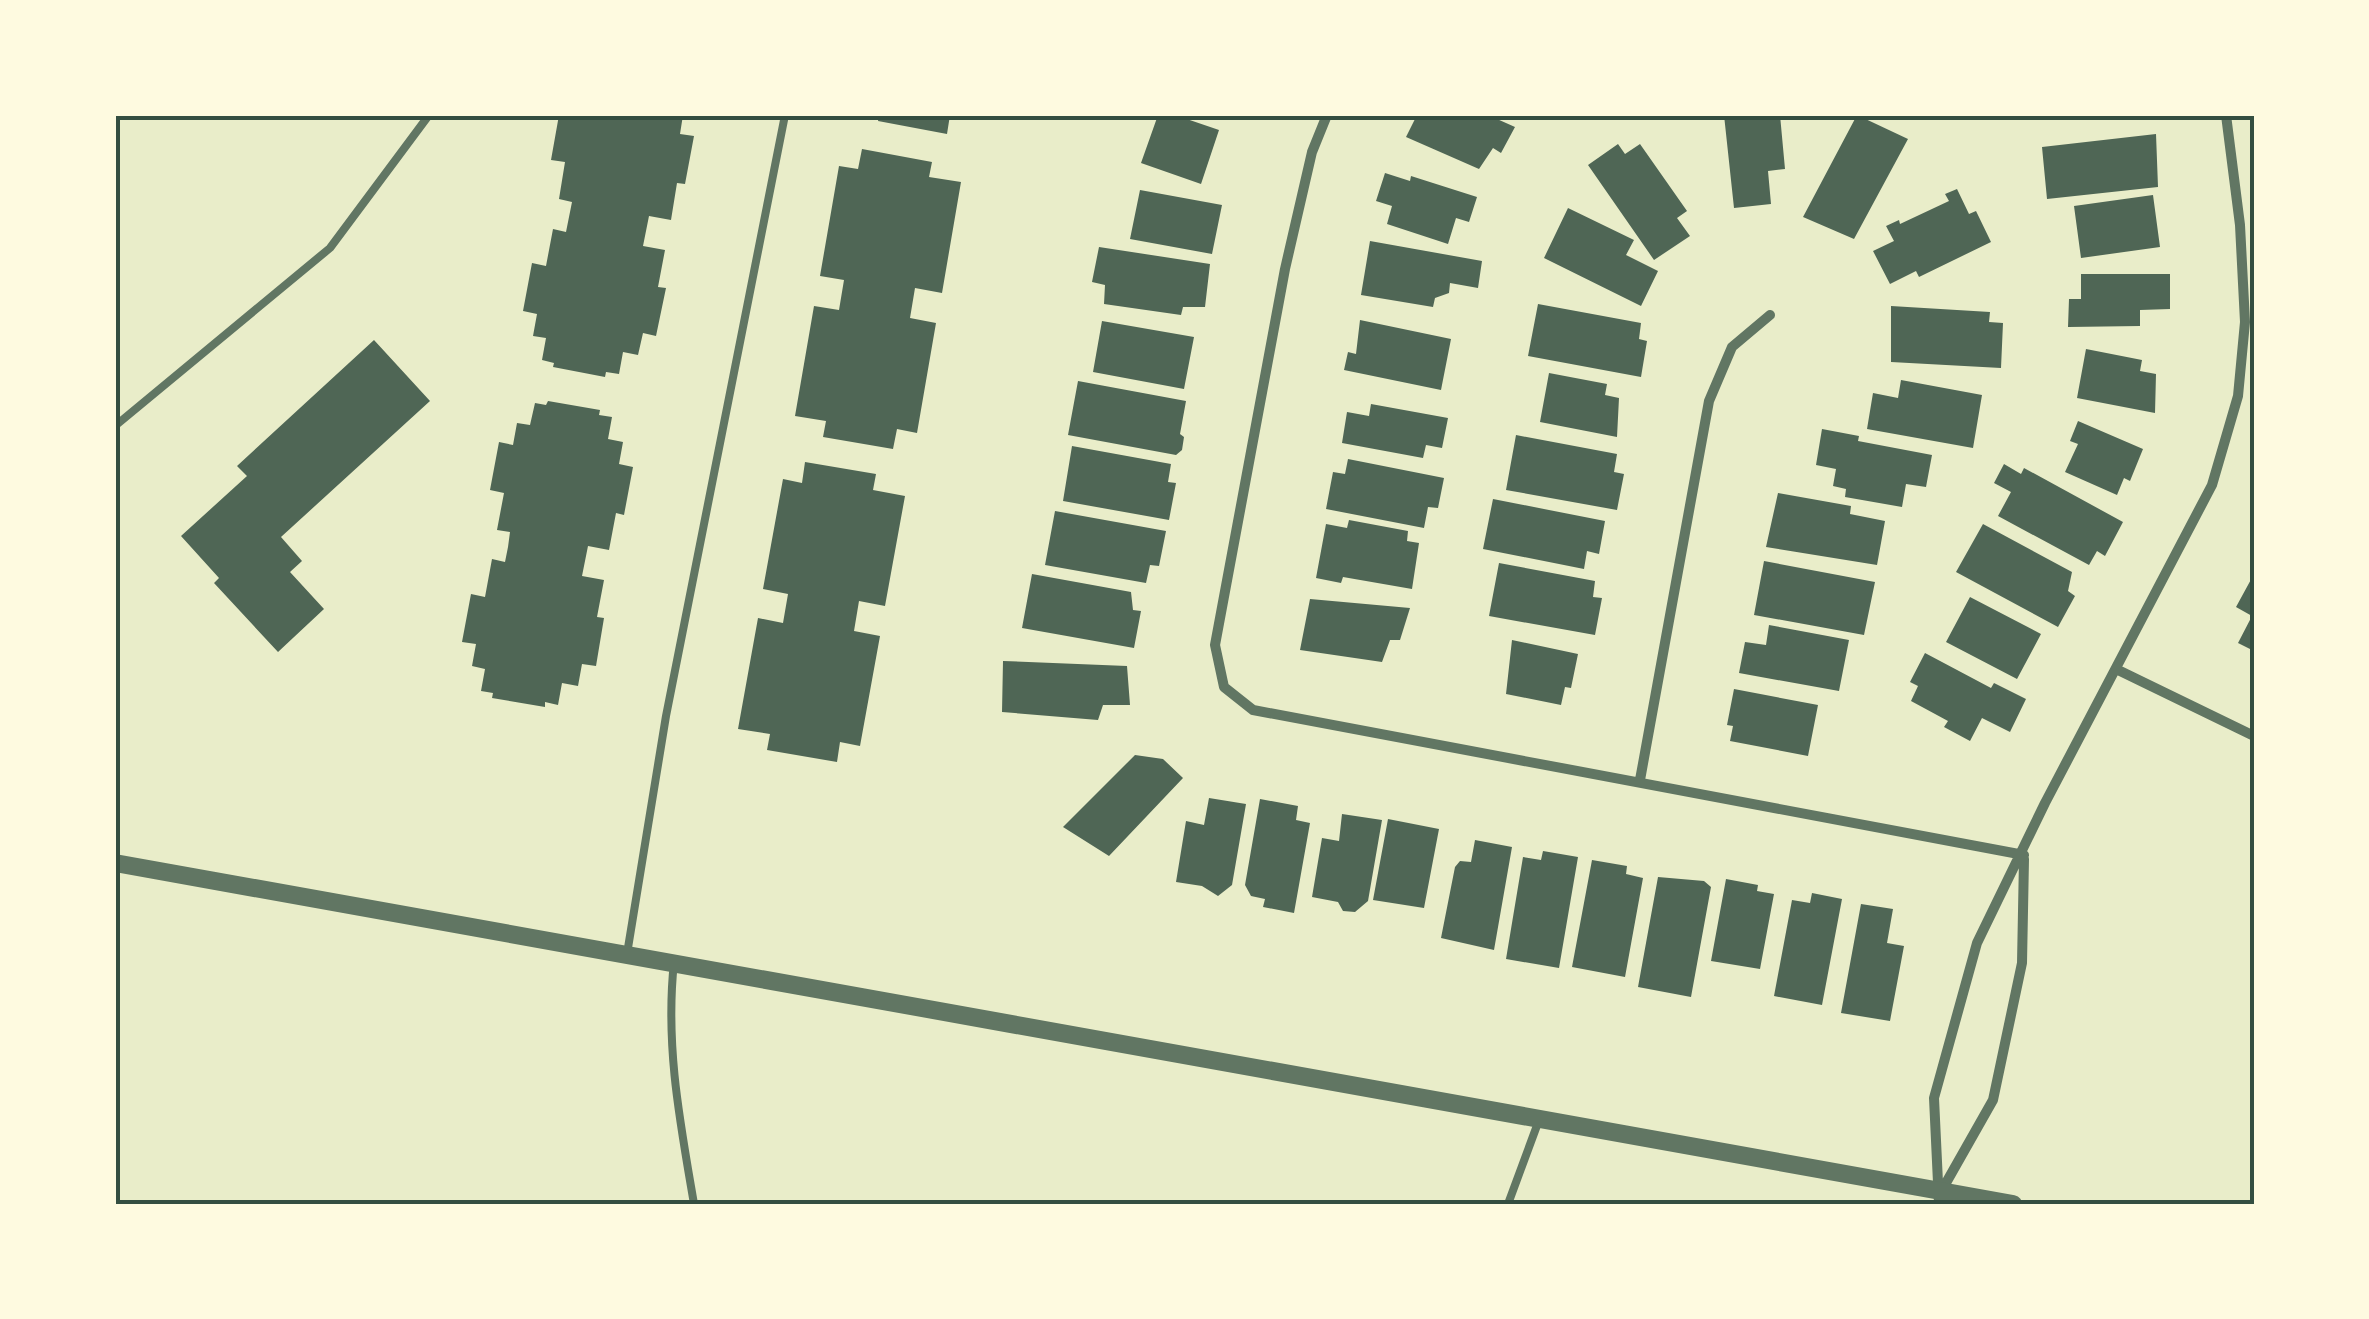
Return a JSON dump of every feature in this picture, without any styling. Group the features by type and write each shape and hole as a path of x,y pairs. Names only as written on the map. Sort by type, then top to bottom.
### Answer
{"street":[{"path":"1327,115 1312,152 1285,269 1215,645 1224,688 1254,710 2024,854"},
{"path":"1940,1198 1934,1098 1978,943 2024,854 2045,802 2212,486 2238,396 2250,321 2226,115"},
{"path":"1640,780 1709,401 1732,348 1770,314"},
{"path":"2116,668 2254,736"},
{"path":"1940,1198 1994,1100 2022,963 2024,854"},
{"path":"115,863 1540,1118 1940,1198 2013,1204"}],"lane":[{"path":"115,426 330,248 428,115"},
{"path":"627,954 666,716 785,115"},
{"path":"674,962 668,1015 674,1088 694,1204"},
{"path":"1508,1204 1540,1118"}],"building":[{"path":"559,115 683,115 680,134 694,136 685,184 677,183 671,220 649,216 643,246 665,250 658,287 666,288 656,336 643,333 638,355 623,352 619,374 606,372 605,377 553,367 554,363 542,360 546,338 533,336 537,314 523,311 532,263 546,266 553,229 566,232 572,202 559,199 565,162 551,160"},
{"path":"879,115 950,115 947,134 878,121"},
{"path":"1158,115 1175,115 1219,130 1201,184 1141,163"},
{"path":"1417,115 1488,115 1515,127 1501,153 1493,148 1479,169 1406,137"},
{"path":"1724,115 1780,115 1785,169 1768,171 1771,204 1734,208"},
{"path":"1857,115 1908,139 1854,239 1803,217"},
{"path":"2156,134 2158,187 2047,199 2042,147"},
{"path":"1618,144 1625,154 1640,144 1687,211 1677,218 1690,236 1654,260 1588,165"},
{"path":"862,149 932,162 929,177 961,182 942,293 915,288 910,318 936,323 917,433 897,429 893,449 823,437 826,421 795,416 814,306 839,310 844,280 820,276 839,166 858,169"},
{"path":"1385,173 1410,181 1411,176 1477,197 1469,222 1456,218 1448,244 1387,224 1392,206 1376,201"},
{"path":"1957,189 1969,214 1976,211 1991,242 1919,277 1916,271 1890,284 1873,251 1894,241 1886,226 1899,220 1900,224 1949,201 1945,194"},
{"path":"1140,190 1222,205 1212,254 1130,239"},
{"path":"2153,195 2160,247 2081,258 2074,206"},
{"path":"1568,208 1634,240 1626,255 1658,271 1641,306 1544,258"},
{"path":"1370,241 1482,261 1478,288 1450,283 1449,293 1435,298 1433,307 1361,295"},
{"path":"1099,247 1210,264 1205,307 1183,307 1181,315 1104,304 1105,285 1092,282"},
{"path":"2081,274 2170,274 2170,309 2140,310 2140,326 2068,327 2069,299 2081,299"},
{"path":"1538,304 1641,323 1639,339 1647,341 1641,377 1528,356"},
{"path":"1891,306 1990,312 1989,322 2003,323 2001,368 1891,362"},
{"path":"1360,320 1451,339 1441,390 1344,370 1348,352 1356,354"},
{"path":"1102,321 1194,337 1184,389 1093,372"},
{"path":"374,340 430,401 281,537 302,561 290,572 324,609 278,652 214,583 219,578 181,536 247,476 237,466"},
{"path":"2086,349 2142,360 2140,371 2156,374 2155,413 2077,398"},
{"path":"1549,373 1607,384 1605,395 1619,398 1617,437 1540,422"},
{"path":"1901,380 1982,395 1973,448 1867,429 1873,393 1898,398"},
{"path":"1078,381 1186,401 1180,434 1184,437 1182,450 1176,455 1068,435"},
{"path":"548,401 600,410 599,415 612,417 608,439 623,442 619,464 633,467 624,515 616,513 609,550 588,546 582,576 604,580 597,617 604,618 596,666 582,664 578,686 562,683 558,705 545,702 545,707 492,698 493,693 481,691 485,669 472,666 476,644 462,642 471,594 485,597 492,559 505,562 508,547 510,532 497,530 504,493 490,490 499,442 513,445 517,423 530,425 535,403 546,405"},
{"path":"1371,404 1448,418 1442,448 1426,445 1423,458 1342,443 1347,412 1369,416"},
{"path":"2078,421 2143,449 2130,481 2124,478 2117,495 2065,472 2078,444 2070,441"},
{"path":"1822,429 1859,436 1858,441 1932,455 1926,487 1906,484 1902,507 1845,497 1846,489 1833,486 1836,469 1816,465"},
{"path":"1516,435 1617,454 1614,472 1624,474 1617,510 1506,490"},
{"path":"1072,446 1171,464 1168,482 1176,483 1169,520 1063,501"},
{"path":"1348,459 1444,478 1438,508 1428,507 1424,528 1326,509 1333,472 1345,474"},
{"path":"805,462 876,474 873,490 905,496 885,606 859,601 854,631 880,636 860,746 840,742 837,762 767,750 770,734 738,729 758,618 783,623 788,594 763,589 783,479 802,483"},
{"path":"2004,464 2021,474 2024,468 2123,522 2105,556 2097,551 2089,565 1998,516 2011,492 1994,483"},
{"path":"1778,493 1851,506 1850,514 1885,521 1877,565 1766,547"},
{"path":"1493,499 1605,521 1599,554 1587,551 1584,569 1483,549"},
{"path":"1055,511 1166,531 1159,566 1150,565 1146,583 1045,565"},
{"path":"1349,520 1408,531 1407,541 1419,543 1412,589 1343,577 1341,583 1316,578 1326,524 1347,528"},
{"path":"1983,524 2072,572 2068,591 2075,596 2058,627 1956,572"},
{"path":"1764,561 1875,582 1864,635 1754,615"},
{"path":"1499,563 1595,581 1593,597 1602,598 1595,635 1489,616"},
{"path":"1032,574 1131,592 1133,610 1141,611 1134,648 1022,628"},
{"path":"2254,574 2254,651 2238,643 2252,616 2236,607"},
{"path":"1970,597 2041,634 2017,679 1946,642"},
{"path":"1310,599 1410,608 1400,640 1390,640 1382,662 1300,650"},
{"path":"1769,625 1849,640 1839,691 1739,673 1745,642 1766,645"},
{"path":"1512,640 1578,654 1571,688 1565,687 1561,705 1506,694"},
{"path":"1925,653 1991,688 1994,683 2026,699 2010,732 1982,718 1970,741 1944,727 1948,721 1911,701 1918,686 1910,682"},
{"path":"1003,661 1127,666 1130,705 1103,705 1098,720 1002,712"},
{"path":"1734,689 1818,705 1808,756 1730,741 1733,726 1727,725"},
{"path":"1135,755 1163,759 1183,778 1109,856 1063,827"},
{"path":"1209,798 1246,804 1232,885 1218,896 1202,886 1176,882 1186,821 1204,825"},
{"path":"1260,799 1298,806 1296,820 1310,823 1294,913 1263,907 1265,899 1251,896 1245,885"},
{"path":"1342,814 1382,820 1368,901 1355,912 1343,911 1338,902 1312,897 1322,838 1339,841"},
{"path":"1388,819 1439,829 1424,908 1373,900"},
{"path":"1475,840 1512,847 1494,950 1441,938 1455,867 1460,861 1471,862"},
{"path":"1543,851 1578,857 1559,968 1506,959 1523,857 1541,860"},
{"path":"1592,860 1627,866 1626,874 1643,878 1625,977 1572,967"},
{"path":"1658,877 1704,881 1711,887 1691,997 1638,987"},
{"path":"1726,879 1758,885 1757,891 1774,894 1760,969 1711,961"},
{"path":"1812,893 1842,899 1822,1005 1774,996 1792,900 1810,903"},
{"path":"1861,904 1893,909 1887,943 1904,946 1890,1021 1841,1013"}]}
